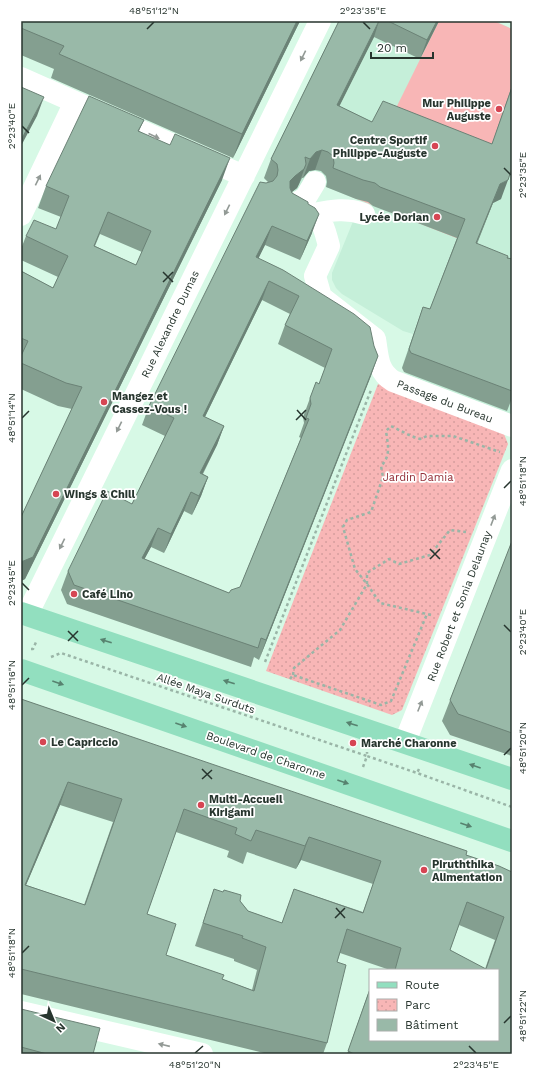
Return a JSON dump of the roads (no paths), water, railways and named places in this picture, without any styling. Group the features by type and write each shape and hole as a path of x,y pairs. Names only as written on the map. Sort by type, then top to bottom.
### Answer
{"main road":[{"path":"23,618 405,742 512,779"},
{"name":"Boulevard de Charonne","path":"21,670 512,841"}],"street":[{"name":"Rue Alexandre Dumas","path":"23,618 248,182 320,21"},
{"path":"21,78 248,182"},
{"path":"21,215 75,102"},
{"path":"315,182 306,197 304,209 355,210 364,214"},
{"name":"Passage du Bureau","path":"304,209 322,222 329,246 315,276 321,297 375,339 382,371 385,376 393,381 512,426"},
{"name":"Rue Robert et Sonia Delaunay","path":"405,742 507,462"},
{"path":"21,1012 202,1054"}],"place":[{"name":"Mur Philippe Auguste","path":"499,109"},
{"name":"Centre Sportif Philippe-Auguste","path":"435,146"},
{"name":"Lycée Dorian","path":"437,217"},
{"name":"Mangez et Cassez-Vous !","path":"104,402"},
{"name":"Wings & Chill","path":"56,494"},
{"name":"Café Lino","path":"74,594"},
{"name":"Le Capriccio","path":"43,742"},
{"name":"Marché Charonne","path":"353,743"},
{"name":"Multi-Accueil Kirigami","path":"201,805"},
{"name":"Piruththika Alimentation","path":"424,870"}],"park label":[{"name":"Jardin Damia","path":"418,477"}]}
